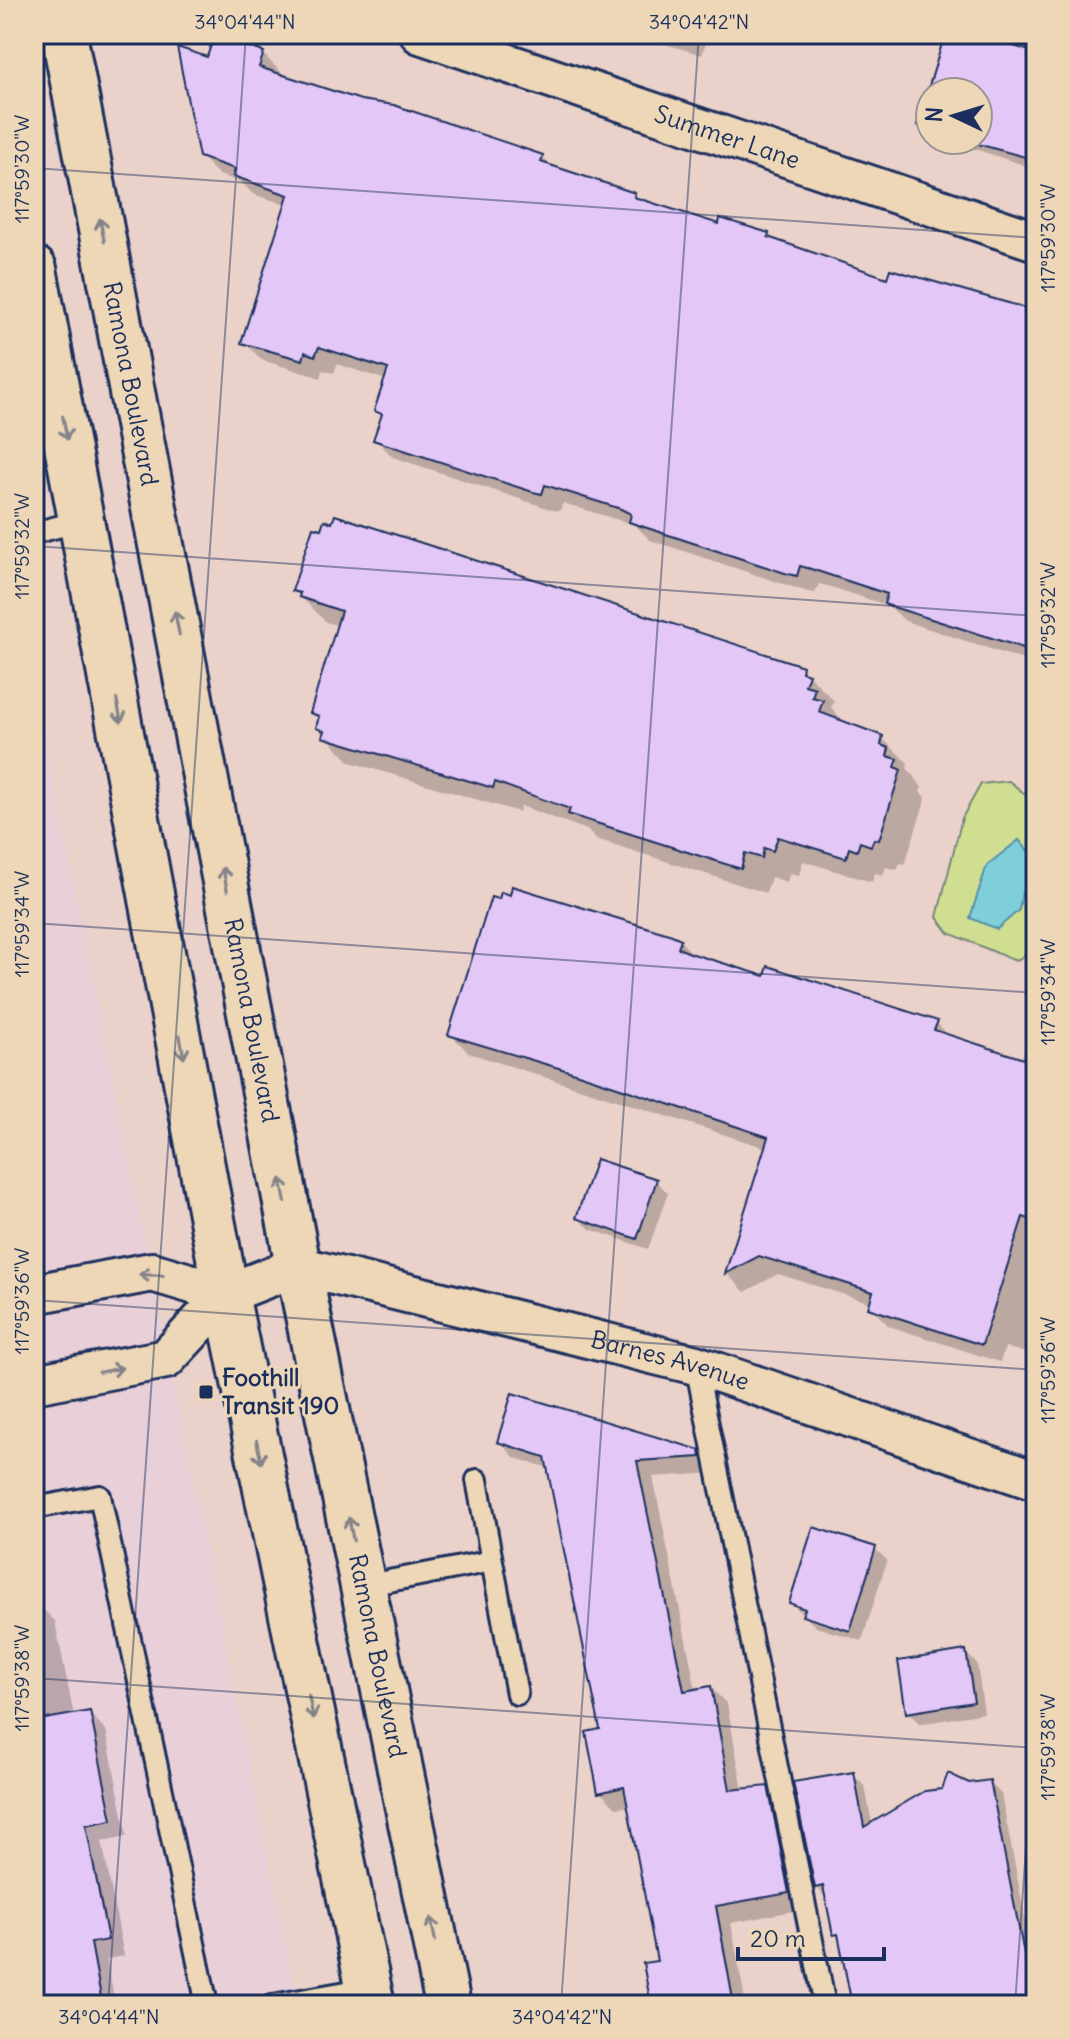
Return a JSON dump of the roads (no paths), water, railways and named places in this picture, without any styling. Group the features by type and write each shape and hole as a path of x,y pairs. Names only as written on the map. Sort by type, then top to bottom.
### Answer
{"main road":[{"name":"Ramona Boulevard","path":"64,34 298,1266 448,2005"},
{"path":"34,269 84,520 226,1294 370,1996"}],"street":[{"name":"Summer Lane","path":"420,34 1036,241"},
{"path":"34,1384 166,1359 226,1294 298,1266"},
{"name":"Barnes Avenue","path":"298,1266 696,1365 1036,1481"},
{"path":"34,1294 152,1272 226,1294"}],"lane":[{"path":"34,533 84,520"},
{"path":"696,1365 825,2005"},
{"path":"477,1480 517,1694"},
{"path":"34,1508 100,1496 207,2005"},
{"path":"363,1586 492,1561"},
{"path":"273,2005 370,1996"}],"water":[{"path":"1019,840 1036,860 1036,880 1022,892 1019,910 997,929 970,918 987,865"}],"place":[{"name":"Foothill Transit 190","path":"206,1392"}]}
